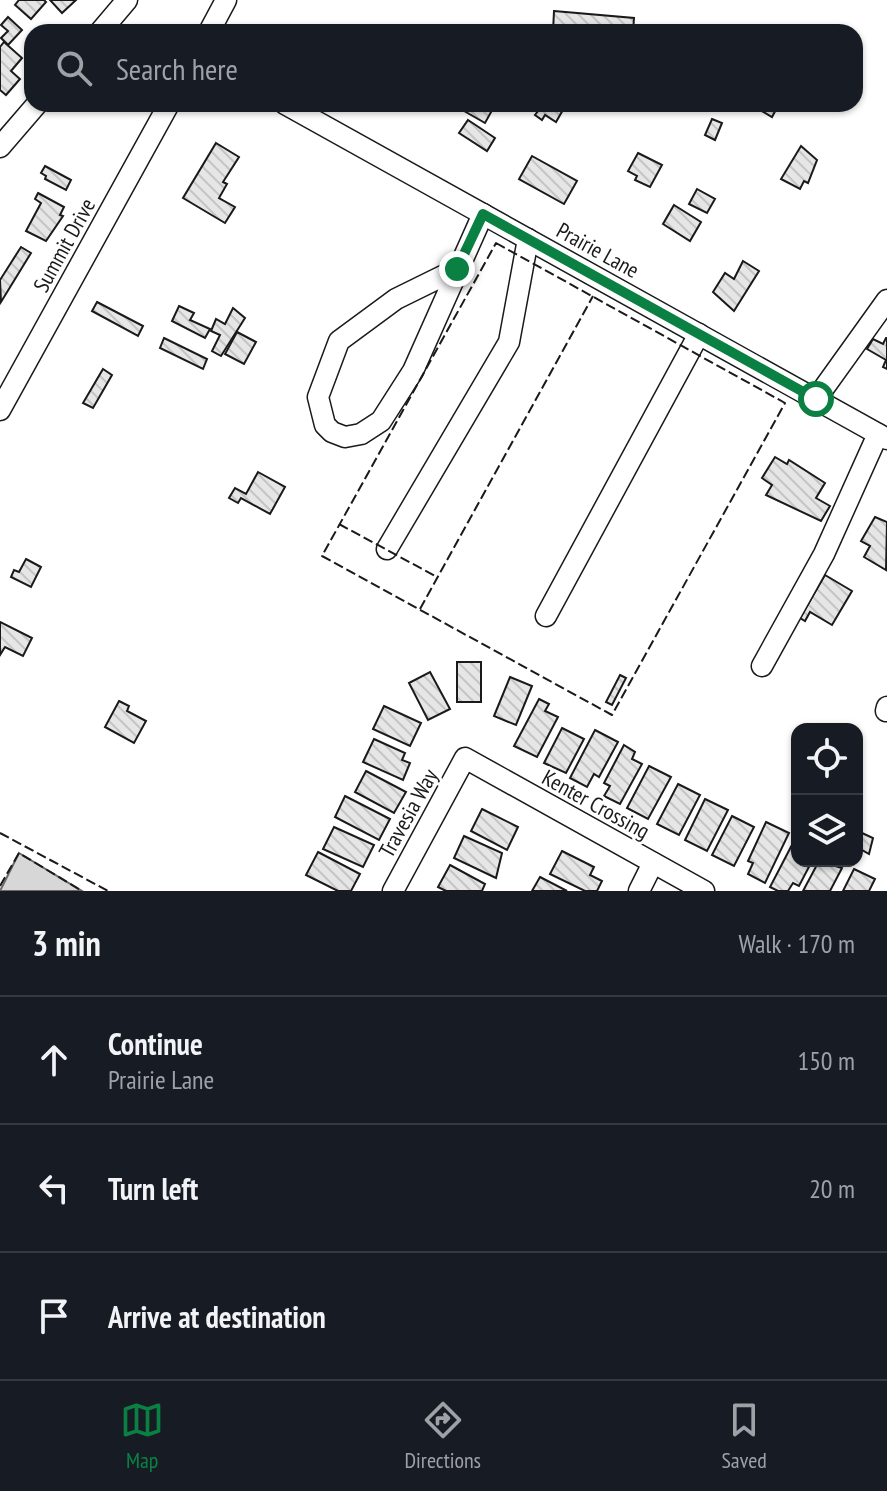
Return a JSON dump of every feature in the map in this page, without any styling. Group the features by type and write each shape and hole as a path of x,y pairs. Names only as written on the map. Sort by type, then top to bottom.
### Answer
{"street":[{"path":"107,24 127,0"},
{"path":"213,24 226,0"},
{"path":"0,147 30,112"},
{"name":"Summit Drive","path":"0,410 165,112"},
{"name":"Prairie Lane","path":"299,112 882,436"},
{"path":"457,269 396,299 339,341 318,397 325,425 332,432 345,437 361,434 381,421 413,371 483,214"},
{"path":"387,549 509,342 528,239"},
{"path":"816,399 887,300"},
{"path":"546,616 699,334"},
{"path":"762,666 824,554 882,436"},
{"name":"Kenter Crossing","path":"465,758 704,891"},
{"name":"Travesia Way","path":"393,891 465,758"},
{"path":"639,891 653,863"}],"shaded area":[{"path":"19,853 82,891 0,891"}],"building":[{"path":"19,0 46,2 31,19 15,5"},
{"path":"50,0 76,0 62,13"},
{"path":"554,11 634,18 634,24 553,24"},
{"path":"8,17 22,30 8,45 1,38 8,31 1,25"},
{"path":"4,42 22,58 11,71 20,79 6,95 0,90 0,47"},
{"path":"466,112 491,112 485,123"},
{"path":"537,112 562,112 556,122 545,115 542,120 535,115"},
{"path":"712,119 722,123 715,140 705,135"},
{"path":"468,120 495,138 487,151 459,133"},
{"path":"216,143 239,157 223,182 227,184 219,198 235,207 225,223 183,198"},
{"path":"801,146 817,160 808,183 804,181 800,189 781,179"},
{"path":"638,153 662,165 650,187 635,180 637,176 628,171"},
{"path":"532,156 577,181 564,204 519,179"},
{"path":"45,166 71,180 66,190 45,179 46,176 41,173"},
{"path":"697,189 715,199 707,213 689,204"},
{"path":"38,193 64,207 60,215 63,216 46,241 26,231 41,203 35,199"},
{"path":"674,205 701,222 690,241 663,224"},
{"path":"21,247 31,253 1,302 0,280"},
{"path":"743,261 759,271 734,311 713,292 725,273 734,279"},
{"path":"97,302 143,326 138,336 92,311"},
{"path":"179,306 194,313 190,320 210,329 205,338 172,321"},
{"path":"233,308 245,318 221,356 212,351 220,335 211,331 216,319 225,324"},
{"path":"237,332 256,342 244,364 225,354"},
{"path":"164,338 207,359 203,369 160,348"},
{"path":"886,338 887,369 883,367 886,360 867,349 873,339 883,344"},
{"path":"103,369 112,375 93,408 83,403"},
{"path":"775,457 787,464 789,460 825,483 816,498 830,506 821,521 766,495 772,485 762,478"},
{"path":"258,472 285,487 270,514 241,498 238,503 229,498 235,488 246,494"},
{"path":"875,517 887,522 886,570 864,557 870,546 861,541"},
{"path":"26,559 41,567 31,587 11,577 14,570 19,572"},
{"path":"825,575 852,591 832,625 810,612 805,621 800,618"},
{"path":"0,622 32,638 23,656 5,647 0,655"},
{"path":"457,662 481,662 481,702 457,702"},
{"path":"430,672 450,709 428,720 409,683"},
{"path":"620,675 626,678 612,705 606,702"},
{"path":"510,677 532,686 516,725 494,716"},
{"path":"539,699 549,704 545,711 558,717 537,757 514,746"},
{"path":"119,701 129,706 127,711 146,721 134,743 105,727"},
{"path":"384,706 421,723 410,746 373,729"},
{"path":"562,728 584,739 566,773 544,763"},
{"path":"595,730 618,742 599,777 594,774 587,787 570,778"},
{"path":"374,739 405,753 402,760 410,763 403,780 363,762"},
{"path":"624,745 635,752 632,759 642,764 620,804 604,796 610,786 604,783"},
{"path":"649,766 671,777 648,819 627,808"},
{"path":"366,771 406,792 394,813 355,792"},
{"path":"678,784 700,795 679,835 657,824"},
{"path":"345,796 390,819 379,840 335,817"},
{"path":"705,799 728,810 707,851 685,840"},
{"path":"482,809 518,827 507,850 471,831"},
{"path":"732,816 754,827 734,866 712,855"},
{"path":"766,822 789,833 765,883 748,874 753,863 748,861"},
{"path":"334,827 374,845 363,867 323,849"},
{"path":"863,833 873,838 869,854 863,850"},
{"path":"464,836 502,853 496,878 454,858"},
{"path":"791,847 791,867 809,867 799,886 793,883 788,891 770,887"},
{"path":"562,851 594,867 590,875 602,881 597,891 585,891 550,874"},
{"path":"318,852 360,874 351,891 338,891 306,875"},
{"path":"450,865 485,884 482,891 446,891 438,887"},
{"path":"816,867 842,868 830,891 803,891"},
{"path":"854,869 875,879 869,891 843,891"},
{"path":"540,877 567,891 532,891"}],"fence":[{"path":"496,243 785,403 612,715 322,556 496,243"},
{"path":"420,609 593,296"},
{"path":"339,524 437,577"},
{"path":"0,833 108,891"},
{"path":"0,886 19,853 82,891"}],"route":[{"path":"457,269 483,214 816,399"}]}
